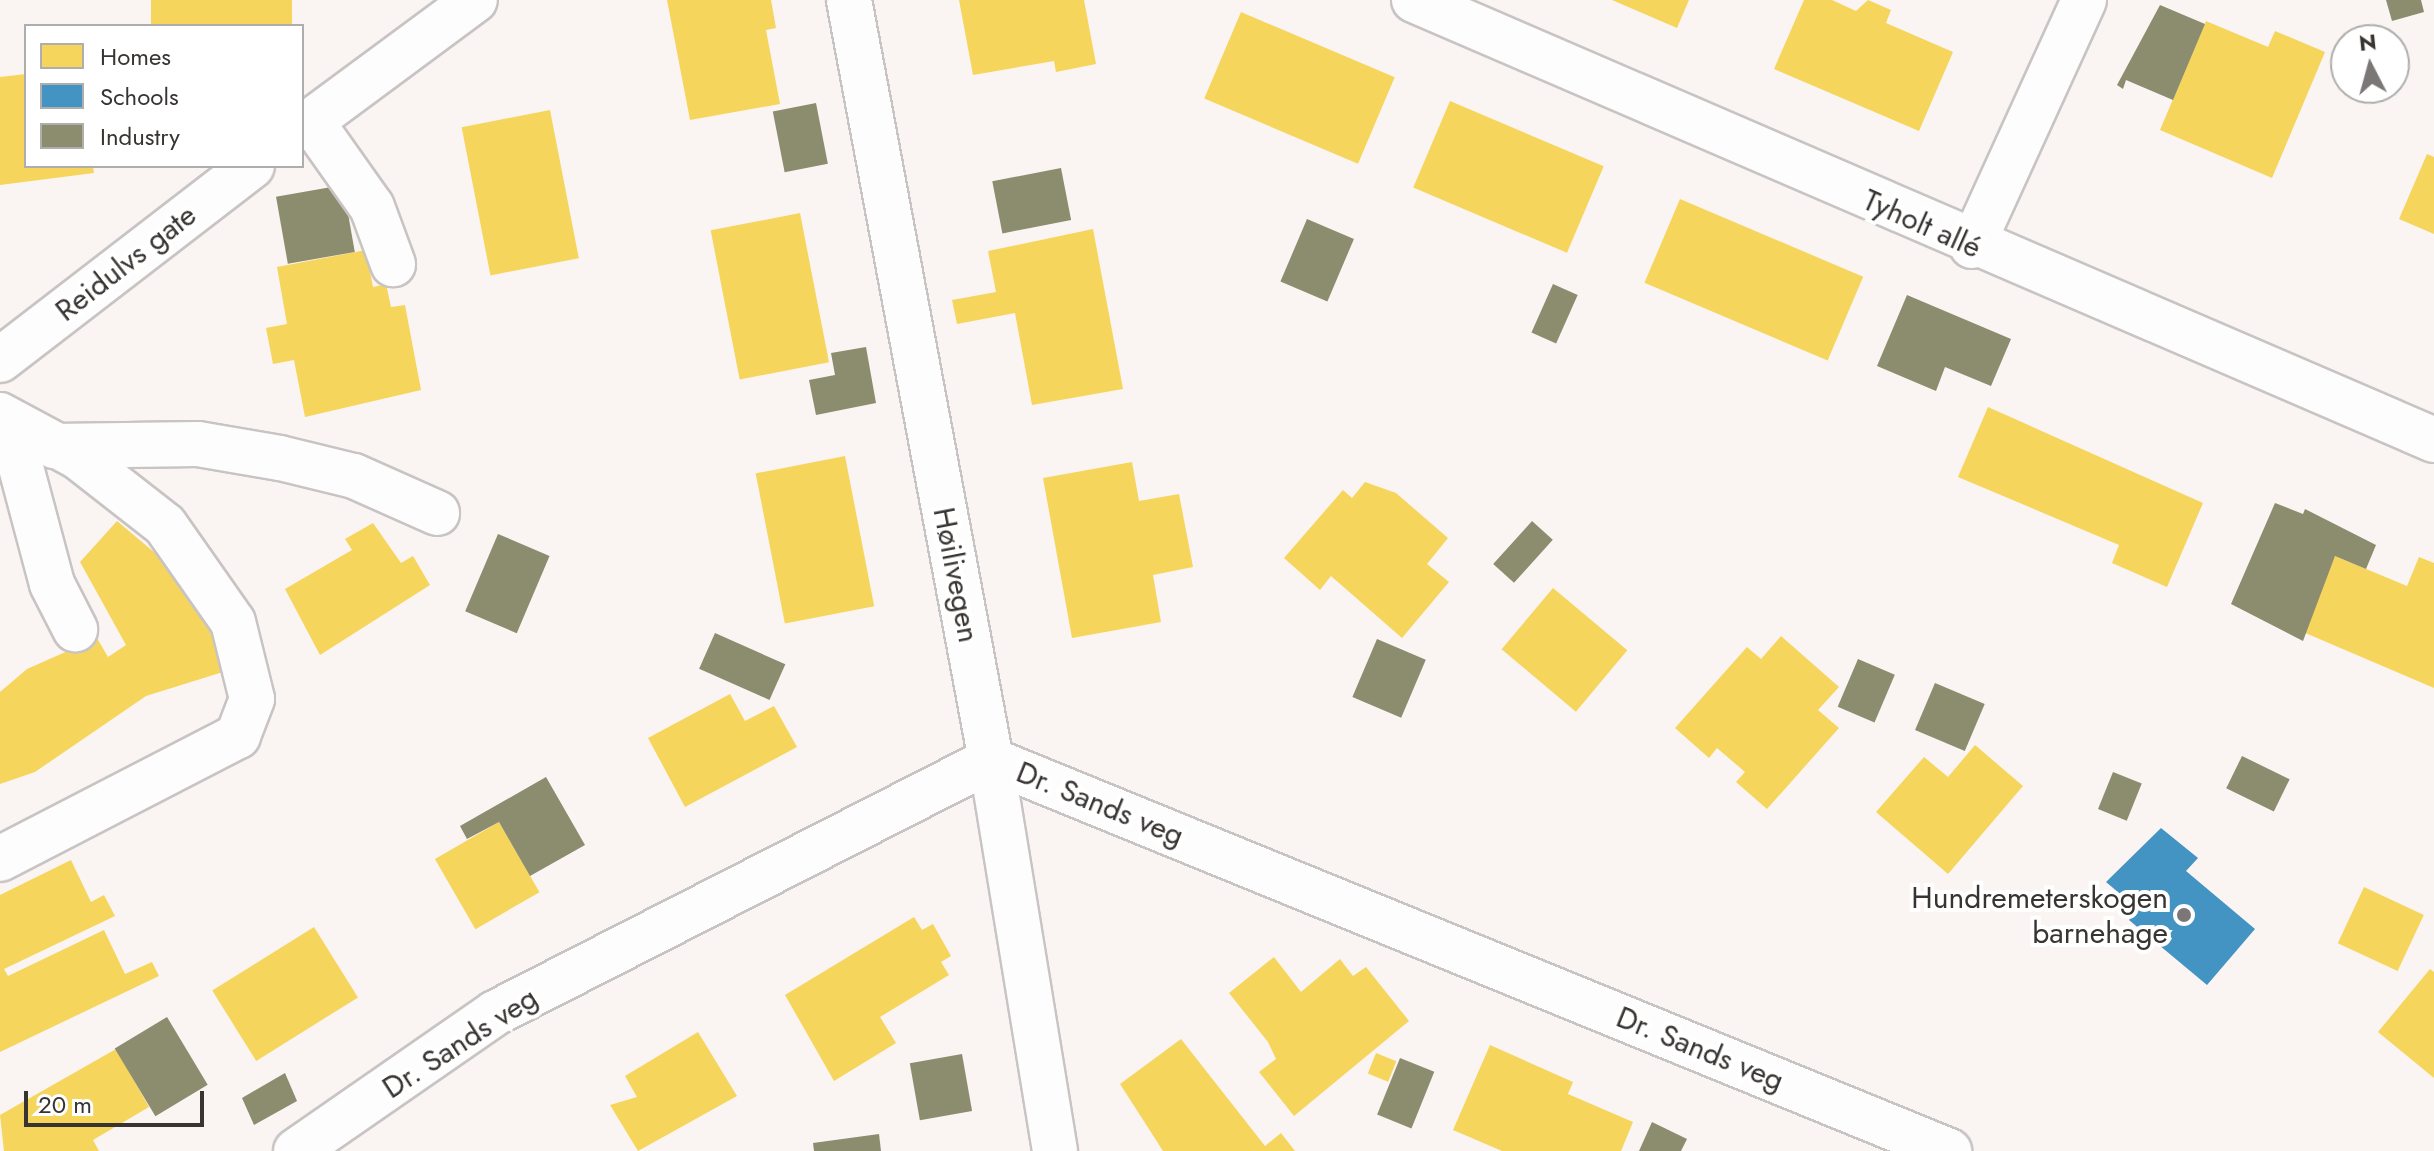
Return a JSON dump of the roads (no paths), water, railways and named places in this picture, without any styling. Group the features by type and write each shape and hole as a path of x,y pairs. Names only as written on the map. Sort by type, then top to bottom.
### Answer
{"street":[{"path":"393,264 372,207 306,124 475,0"},
{"name":"Høilivegen","path":"849,0 991,760 1055,1151"},
{"name":"Tyholt allé","path":"1414,0 1972,246 2434,440"},
{"path":"1972,246 2084,0"},
{"name":"Reidulvs gate","path":"0,360 249,168"},
{"path":"0,859 238,736 252,699 233,622 165,525 54,446 5,420"},
{"path":"5,420 52,584 75,629"},
{"path":"54,446 198,444 280,458 354,476 437,513"},
{"name":"Dr. Sands veg","path":"296,1151 495,1013 991,760 1946,1150"}],"place":[{"name":"Hundremeterskogen barnehage","path":"2184,915"}]}
